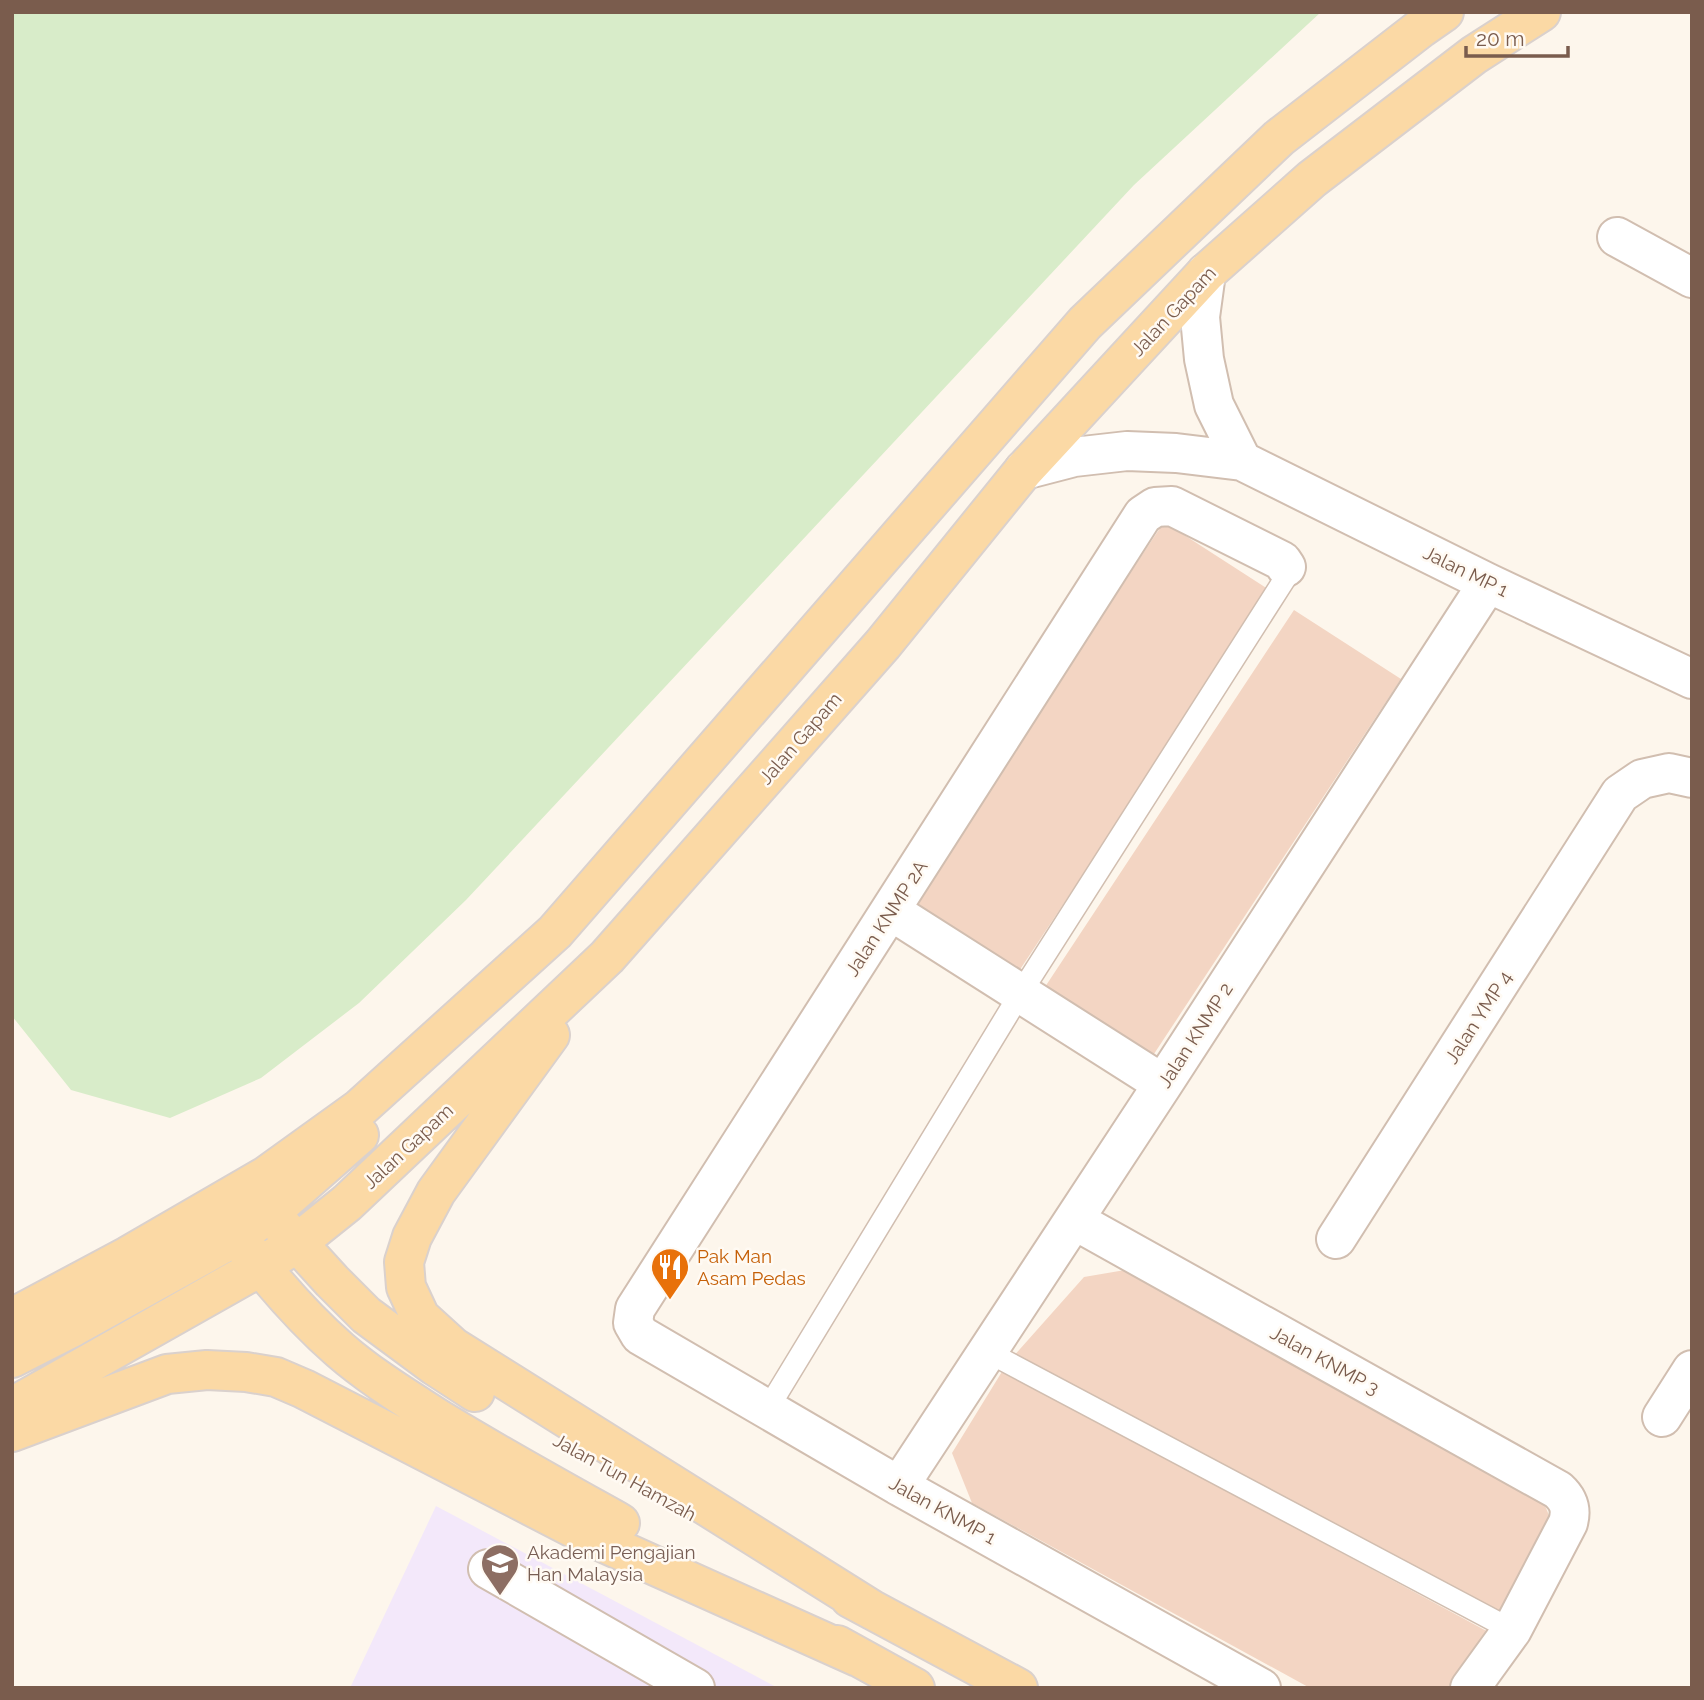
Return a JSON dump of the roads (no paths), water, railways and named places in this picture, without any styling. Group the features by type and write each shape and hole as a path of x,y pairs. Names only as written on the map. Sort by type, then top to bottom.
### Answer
{"main road":[{"path":"12,1318 128,1256 266,1176 359,1109 555,932 1085,323 1279,138 1444,12"},
{"name":"Jalan Gapam","path":"12,1407 260,1267 297,1243 347,1203 607,957 883,644 1024,470 1206,273 1312,179 1474,55 1541,12"},
{"path":"607,957 436,1192 408,1249 404,1262 406,1287 420,1317 453,1347 874,1611"},
{"path":"12,1358 85,1321 237,1236 270,1213 421,1079 495,986"},
{"name":"Jalan Tun Hamzah","path":"270,1213 366,1315 478,1394 648,1491 1018,1688"},
{"path":"237,1236 260,1267 312,1323 391,1389 489,1450 915,1688"},
{"path":"12,1432 167,1374 207,1370 276,1377 591,1537 858,1657"},
{"path":"942,1647 1035,1688"}],"street":[{"path":"1616,237 1692,278"},
{"path":"1206,273 1200,317 1204,359 1214,405 1242,461"},
{"name":"Jalan MP 1","path":"1024,470 1074,457 1128,451 1176,453 1242,461 1489,583 1692,679"},
{"name":"Jalan KNMP 2A","path":"633,1323 635,1309 1143,515 1155,506 1172,506 1282,561 1286,567"},
{"name":"Jalan KNMP 2","path":"899,1486 1489,583"},
{"name":"Jalan YMP 4","path":"1336,1239 1620,794 1642,779 1669,773 1692,778"},
{"path":"891,911 1163,1084"},
{"name":"Jalan KNMP 3","path":"1074,1220 1558,1490 1570,1505 1571,1514 1512,1630"},
{"name":"Jalan KNMP 1","path":"633,1323 640,1335 766,1410 1261,1688"},
{"path":"1662,1418 1692,1370"},
{"path":"488,1569 695,1688"},
{"path":"1470,1688 1512,1630"}],"lane":[{"path":"766,1410 1020,994 1286,578 1286,567"},
{"path":"988,1352 1512,1630"}],"place":[{"name":"Pak Man Asam Pedas","path":"670,1301"},
{"name":"Akademi Pengajian Han Malaysia","path":"500,1597"}]}
